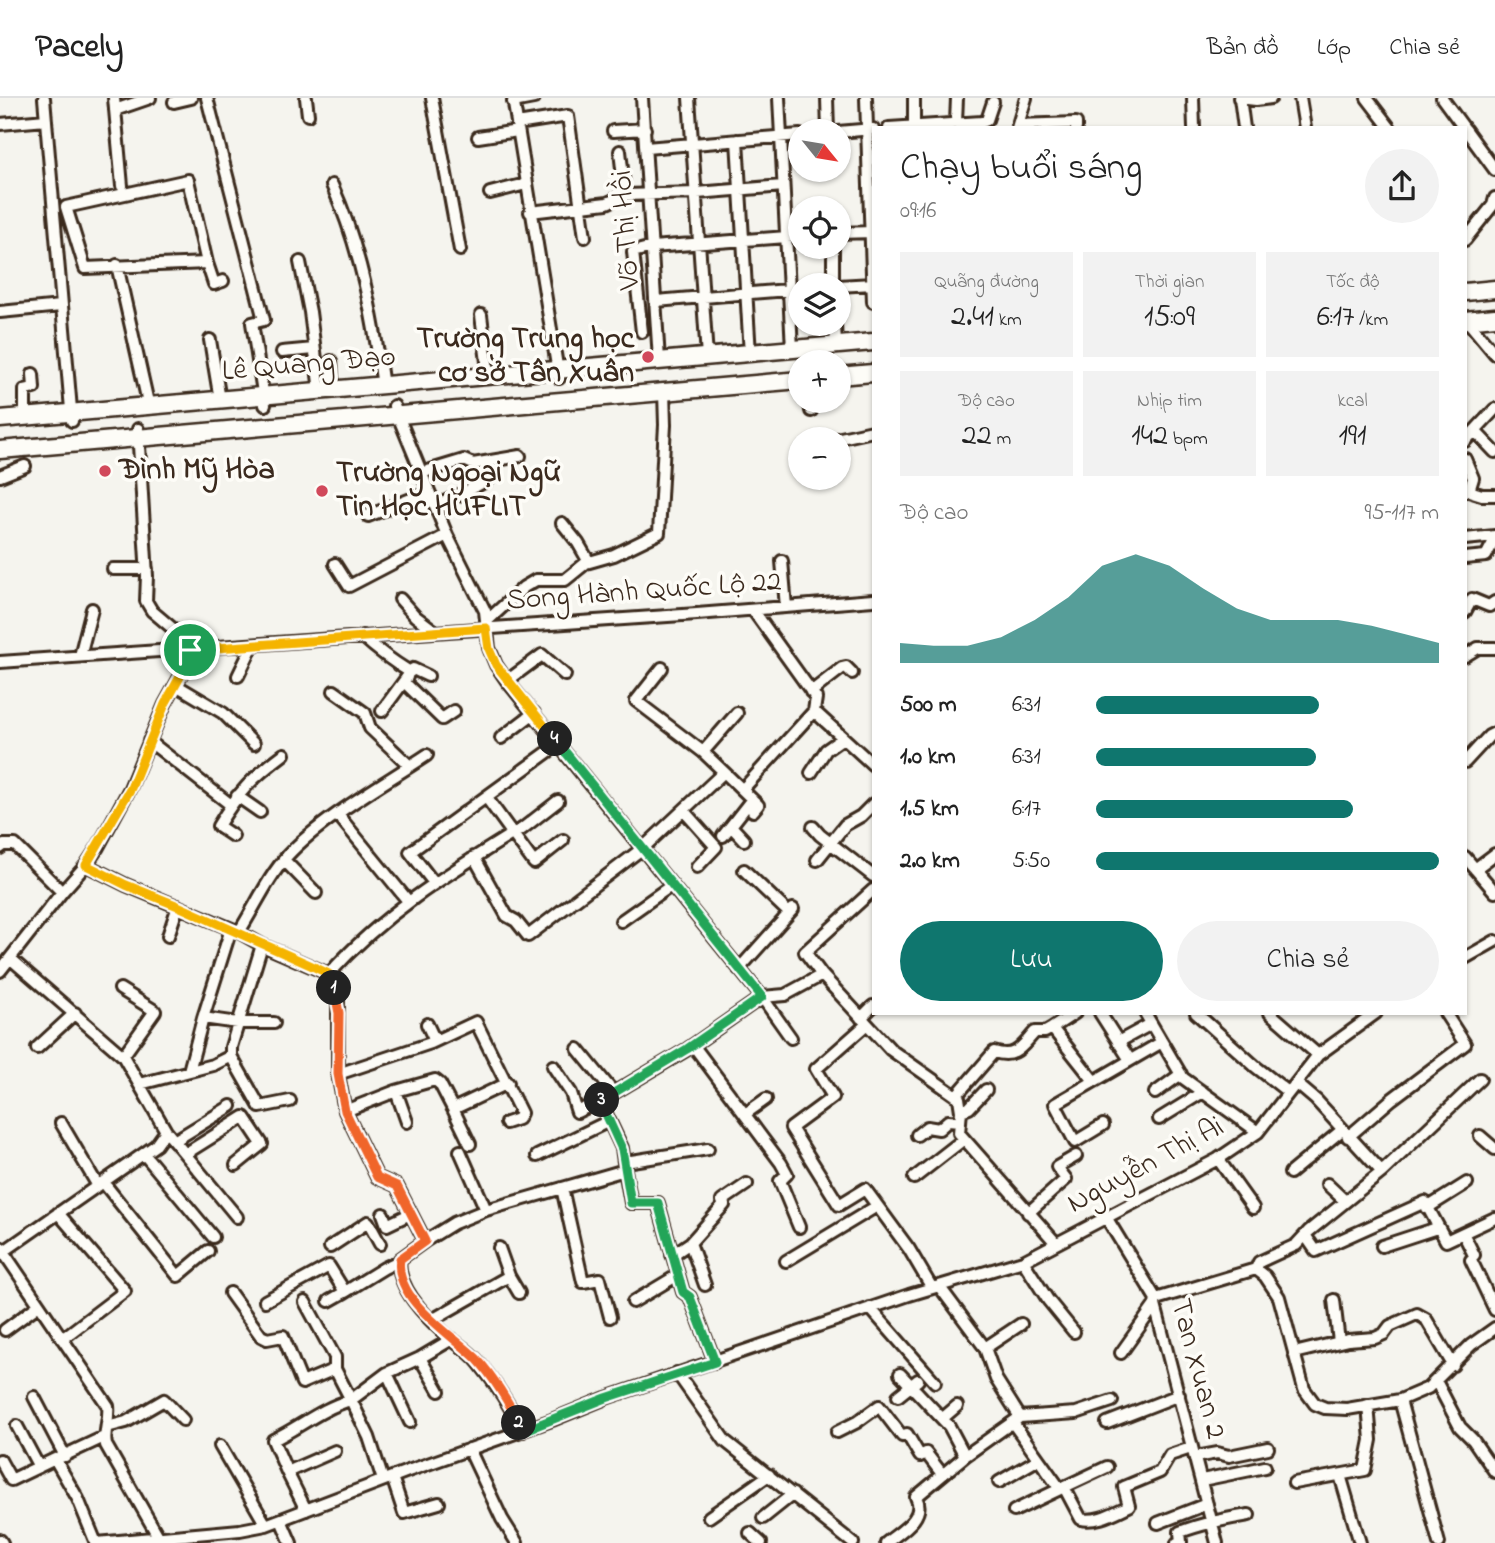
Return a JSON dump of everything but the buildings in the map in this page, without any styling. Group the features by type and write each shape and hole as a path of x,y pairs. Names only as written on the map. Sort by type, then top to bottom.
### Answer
{"highway":[{"path":"1467,292 1495,289"},
{"path":"1467,298 1495,295"},
{"path":"1467,317 1495,310"},
{"path":"1467,318 1495,317"},
{"name":"Lê Quang Đạo","path":"0,428 220,400 265,400 326,390 558,374 659,360 872,342"},
{"name":"Lê Quang Đạo","path":"0,419 25,416 72,417 558,374 872,350"},
{"path":"851,367 872,364"},
{"name":"Lê Quang Đạo","path":"0,450 139,433 788,372"},
{"path":"851,375 872,373"},
{"name":"Lê Quang Đạo","path":"396,410 788,381"},
{"name":"Lê Quang Đạo","path":"0,440 139,433"}],"street":[{"path":"44,98 72,417"},
{"path":"114,98 122,186"},
{"path":"115,110 150,98"},
{"path":"174,102 191,98"},
{"path":"207,98 264,320 252,323 265,400"},
{"path":"306,98 308,115"},
{"path":"432,98 460,250"},
{"path":"534,98 513,100 558,374"},
{"name":"Võ Thị Hồi","path":"642,98 659,360"},
{"path":"689,98 707,357"},
{"path":"779,98 783,186 792,273"},
{"path":"827,98 828,119"},
{"path":"851,233 872,232 870,129 866,98"},
{"path":"914,98 914,126"},
{"path":"956,122 957,98"},
{"path":"1017,126 1026,98"},
{"path":"1193,98 1194,126"},
{"path":"1244,126 1240,98 1271,98"},
{"path":"1300,98 1305,126"},
{"path":"1367,98 1388,126"},
{"path":"1442,98 1463,126"},
{"path":"922,126 984,121 993,102"},
{"path":"478,137 568,116 585,237"},
{"path":"0,124 46,120"},
{"path":"1032,126 1076,123 1076,126"},
{"path":"613,131 645,129"},
{"path":"851,131 870,129"},
{"path":"1467,132 1495,170"},
{"path":"646,148 788,136"},
{"path":"737,141 750,354"},
{"path":"620,152 625,195"},
{"path":"206,262 85,268 66,207 188,180 206,262 214,284 223,281"},
{"path":"490,193 526,184"},
{"path":"332,185 348,224 363,273 383,386"},
{"path":"530,212 607,203 625,195 783,186"},
{"path":"1467,238 1493,205 1495,198"},
{"path":"642,332 633,252 652,247 787,238"},
{"path":"300,262 314,349 326,390"},
{"path":"117,265 149,407"},
{"path":"252,274 265,271"},
{"path":"851,285 872,284"},
{"path":"656,300 788,290"},
{"path":"0,312 61,306"},
{"path":"481,315 489,378"},
{"path":"1467,320 1495,354"},
{"path":"792,336 792,349"},
{"path":"836,336 836,345"},
{"path":"210,340 220,400"},
{"path":"282,352 314,349"},
{"path":"326,390 331,361"},
{"path":"25,416 24,390 34,388 33,374"},
{"path":"487,625 524,587 536,580 565,580 589,562 614,555 659,533 664,391"},
{"path":"1467,439 1495,409"},
{"path":"396,410 447,535 477,593 487,625 489,649 496,665 762,997 791,1038"},
{"path":"1475,430 1495,452"},
{"path":"851,436 872,431"},
{"path":"0,971 86,865 131,788 149,741 186,666 190,650 178,633 152,611 146,601 147,569 139,433"},
{"path":"421,472 464,460 473,464 520,456"},
{"path":"1467,464 1473,478 1467,491 1495,495"},
{"path":"0,476 25,466"},
{"path":"435,506 489,480"},
{"path":"368,516 429,492"},
{"path":"562,523 589,562"},
{"path":"335,564 349,586 447,535"},
{"path":"1467,540 1495,537"},
{"path":"1467,558 1486,556 1495,537"},
{"path":"782,561 786,607"},
{"path":"113,569 147,569"},
{"path":"400,599 415,616 436,632"},
{"path":"1467,608 1472,599 1489,606 1495,603"},
{"name":"Song Hành Quốc Lộ 22","path":"0,662 436,632 487,625 753,610 872,600"},
{"path":"80,656 92,609"},
{"path":"743,789 814,711 816,698 753,610"},
{"path":"362,636 383,656 410,672"},
{"path":"238,676 253,645"},
{"path":"1467,655 1478,648 1495,648"},
{"path":"507,681 542,655 565,675"},
{"path":"811,692 842,668 846,667 852,673"},
{"path":"662,668 636,701 704,752 758,805 753,811"},
{"path":"382,711 413,669 428,676"},
{"path":"404,682 442,719 454,710"},
{"path":"176,685 223,713 254,744"},
{"path":"334,691 365,713 370,728 410,766"},
{"path":"814,711 872,764"},
{"path":"501,738 534,713"},
{"path":"704,752 737,713"},
{"path":"1469,750 1495,733"},
{"path":"811,773 826,750 843,738"},
{"path":"149,741 234,800 260,812"},
{"path":"434,883 410,852 559,744"},
{"path":"233,836 218,826 234,800 251,779 284,754"},
{"path":"189,1072 202,1018 235,931 284,860 297,846 338,815 427,754"},
{"path":"474,858 507,916 516,921 528,936 643,848 724,772"},
{"path":"486,797 534,863 563,840"},
{"path":"723,836 752,799"},
{"path":"329,974 355,946 408,901 523,829 558,801"},
{"path":"817,860 845,825 861,816 872,805"},
{"path":"684,811 716,847 697,867"},
{"path":"338,815 408,901"},
{"path":"731,826 744,839"},
{"path":"813,827 872,875"},
{"path":"0,848 4,845 15,845 62,892"},
{"path":"1475,869 1495,854"},
{"path":"1467,859 1495,892"},
{"path":"284,860 316,893"},
{"path":"86,865 329,974 338,999 338,1074 345,1111 377,1177 397,1186 425,1241"},
{"path":"739,969 791,911 744,870"},
{"path":"621,921 672,885"},
{"path":"872,891 805,952 822,975 891,1050 959,1098 958,1133 1055,1242"},
{"path":"168,936 178,906"},
{"path":"1467,957 1495,941"},
{"path":"262,945 231,1047 231,1056 260,1107 290,1101"},
{"path":"11,959 123,1056 166,1131 237,1217"},
{"path":"553,1066 571,1093 577,1112 664,1064 762,997 785,995 822,975"},
{"path":"120,989 155,1011 123,1056"},
{"path":"872,1008 864,1021 816,1069 833,1097 791,1128 839,1205 865,1189 936,1287 985,1348 996,1379 1037,1460 1062,1488 1081,1519 1085,1521 1100,1518 1129,1506 1124,1487 1160,1472 1170,1455 1193,1452 1229,1456 1268,1448"},
{"path":"37,1048 75,1013"},
{"path":"956,1096 994,1052 1006,1056 1015,1053 1035,1032 1045,1032 1072,1015"},
{"path":"1102,1015 1130,1060"},
{"path":"1146,1015 1181,1074 1258,1132"},
{"path":"1198,1015 1256,1068 1288,1092"},
{"path":"1272,1015 1318,1055"},
{"name":"Nguyễn Thị Ai","path":"97,1543 234,1531 266,1525 677,1373 870,1308 1023,1261 1218,1159 1258,1132 1318,1055 1369,1015"},
{"path":"1290,1173 1465,1044 1446,1015"},
{"path":"202,1018 238,1023 274,1023"},
{"path":"338,1074 435,1041 476,1022 521,1114 506,1124"},
{"path":"427,1024 435,1041"},
{"path":"1118,1042 1151,1024"},
{"path":"1052,1028 1094,1081"},
{"path":"1103,1125 1075,1142 1055,1104 1162,1042"},
{"path":"692,1045 787,1174 780,1181 799,1227"},
{"path":"578,1049 613,1091"},
{"path":"140,1084 213,1065 231,1056"},
{"path":"1155,1093 1181,1074"},
{"path":"1121,1353 1156,1302 1256,1269 1259,1262 1296,1245 1345,1200 1382,1171 1480,1079"},
{"path":"345,1111 396,1091 437,1080 470,1144"},
{"path":"453,1109 508,1083"},
{"path":"1296,1083 1316,1100 1382,1171"},
{"path":"917,1135 927,1127 939,1129 960,1116 986,1090"},
{"path":"396,1091 407,1122"},
{"path":"1159,1119 1203,1092"},
{"path":"745,1114 766,1098"},
{"path":"600,1101 622,1149 631,1203 658,1203 683,1292 690,1297 715,1362"},
{"path":"174,1141 231,1106"},
{"path":"185,1154 246,1116 262,1144 236,1164"},
{"path":"537,1156 609,1121"},
{"path":"61,1123 100,1184 178,1276 208,1251"},
{"path":"158,1536 106,1445 110,1416 108,1406 1,1251 144,1154 156,1145 166,1131"},
{"path":"1480,1136 1495,1149"},
{"path":"914,1178 964,1139"},
{"path":"328,1301 399,1261 454,1223 486,1210 625,1166 708,1149"},
{"path":"460,1151 486,1210"},
{"path":"144,1154 214,1237"},
{"path":"1028,1213 1066,1179 1057,1167 1076,1156"},
{"path":"1218,1159 1253,1208"},
{"path":"1427,1208 1466,1183"},
{"path":"673,1255 690,1243 724,1205 722,1201 747,1184"},
{"path":"1327,1184 1345,1200"},
{"path":"562,1188 583,1282 600,1279 610,1317"},
{"path":"1305,1235 1316,1251 1425,1202 1446,1241 1495,1218"},
{"path":"786,1261 877,1206"},
{"path":"58,1213 125,1291 62,1339"},
{"path":"383,1214 387,1225 410,1214"},
{"name":"Tan Xuan 2","path":"1106,1217 1156,1302 1217,1543"},
{"path":"330,1247 368,1222 380,1244"},
{"path":"1382,1246 1437,1228"},
{"path":"1462,1233 1495,1310"},
{"path":"690,1243 705,1285"},
{"path":"499,1248 509,1276 519,1293"},
{"path":"322,1256 345,1292"},
{"path":"399,1261 399,1274 407,1290 432,1320 477,1360 513,1410 523,1431"},
{"path":"1023,1261 1073,1332"},
{"path":"265,1301 328,1266"},
{"path":"1256,1269 1265,1276 1279,1297 1304,1389 1315,1404 1325,1408 1348,1409 1400,1400 1428,1388 1471,1345 1495,1328"},
{"path":"633,1302 678,1275"},
{"path":"432,1320 509,1276"},
{"path":"230,1293 261,1336 268,1339 283,1336 302,1382 335,1368"},
{"path":"1334,1300 1339,1342"},
{"path":"305,1302 335,1357 335,1368 404,1513 439,1503"},
{"path":"5,1330 39,1305"},
{"path":"870,1308 935,1381"},
{"path":"1294,1353 1339,1342 1375,1338 1384,1334 1390,1326 1417,1314 1422,1315 1453,1365"},
{"path":"985,1348 1021,1324"},
{"path":"306,1510 273,1440 299,1427 315,1414 351,1400 387,1373 452,1339"},
{"path":"420,1358 439,1391"},
{"path":"387,1373 410,1422"},
{"path":"677,1373 726,1441 847,1541"},
{"path":"900,1374 914,1383 943,1418 965,1456"},
{"path":"1436,1381 1461,1427 1495,1472"},
{"path":"898,1396 914,1383"},
{"path":"1107,1423 1179,1395"},
{"path":"34,1397 97,1543"},
{"path":"0,1460 10,1480 60,1457 164,1400 183,1420"},
{"path":"1400,1400 1439,1543"},
{"path":"886,1543 916,1516 919,1503 916,1497 965,1456 1017,1420 1076,1413 1112,1401"},
{"path":"1294,1483 1365,1470 1371,1440 1368,1405"},
{"path":"837,1432 858,1422 879,1406 902,1436 907,1434 920,1455 926,1453 942,1475"},
{"path":"943,1418 957,1406"},
{"path":"17,1426 39,1467"},
{"path":"220,1446 266,1525"},
{"path":"469,1449 502,1519 517,1543"},
{"path":"287,1472 335,1451"},
{"path":"999,1482 1037,1460"},
{"path":"1014,1511 1107,1466"},
{"path":"1202,1480 1265,1467"},
{"path":"709,1517 769,1475"},
{"path":"1340,1475 1360,1543"},
{"path":"763,1518 793,1494"},
{"path":"1158,1523 1207,1504"},
{"path":"1177,1543 1181,1542 1180,1532 1211,1521 1250,1515"},
{"path":"281,1520 291,1543"},
{"path":"234,1531 239,1543"},
{"path":"750,1533 761,1543"}],"place":[{"name":"Trường Trung học cơ sở Tân Xuân","path":"648,357"},
{"name":"Đình Mỹ Hòa","path":"105,471"},
{"name":"Trường Ngoại Ngữ Tin Học HUFLIT","path":"322,491"}],"route":[{"path":"486,628 489,649 507,681 762,997 664,1064 613,1091 600,1101 622,1149 631,1203 658,1203 683,1292 690,1297 715,1362 606,1398 523,1431 513,1410 477,1360 425,1314 399,1274 400,1259 425,1241 397,1186 377,1177 345,1111 338,1074 338,999 329,974 86,865 131,788 165,704 186,666 190,650 486,628"}]}
